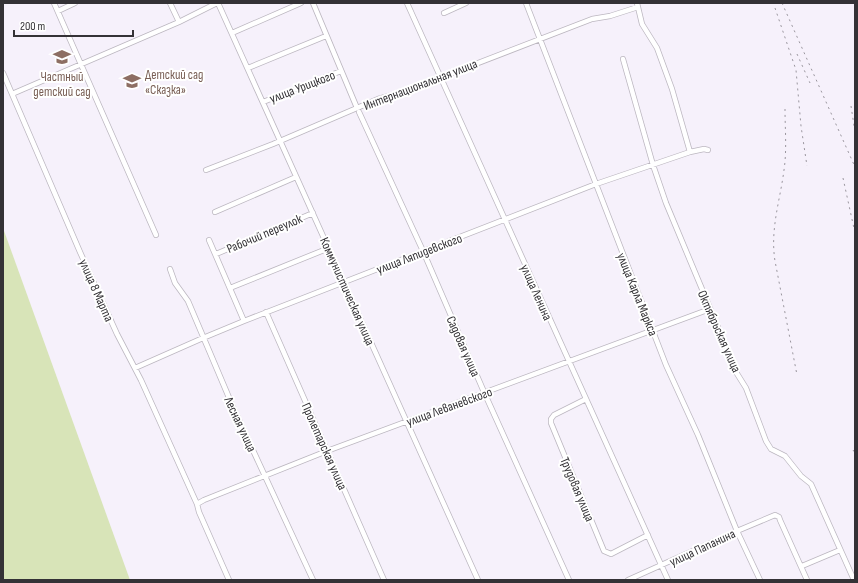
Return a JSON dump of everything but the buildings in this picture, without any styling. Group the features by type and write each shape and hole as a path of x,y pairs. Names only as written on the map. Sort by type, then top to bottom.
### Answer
{"street":[{"path":"54,3 156,235"},
{"path":"58,11 75,3"},
{"path":"170,3 178,22"},
{"path":"12,94 178,22 218,3"},
{"name":"Коммунистическая улица","path":"218,3 478,580"},
{"path":"232,33 301,3"},
{"name":"Садовая улица","path":"313,3 358,110 423,251 484,392 570,580"},
{"name":"улица Ленина","path":"407,3 668,580"},
{"path":"444,13 466,3"},
{"name":"улица Карла Маркса","path":"526,3 666,365 698,435 737,531 760,580"},
{"path":"637,5 642,24 657,48 672,89 690,152"},
{"name":"Интернациональная улица","path":"206,170 358,110 378,99 403,92 592,19 610,16 637,5"},
{"path":"248,68 326,36"},
{"name":"Октябрьская улица","path":"623,59 652,166 736,372 746,388 766,441 771,449 785,456 801,476 811,484 854,580"},
{"name":"улица Урицкого","path":"263,102 342,71"},
{"name":"улица 8 Марта","path":"3,73 119,339 135,368 198,504"},
{"name":"улица Ляпидевского","path":"135,368 266,312 596,184 690,152 708,150"},
{"path":"215,212 296,177"},
{"name":"Рабочий переулок","path":"216,254 313,213"},
{"path":"209,240 244,321"},
{"path":"230,288 329,248"},
{"name":"Лесная улица","path":"170,269 175,283 188,301 233,407 313,580"},
{"name":"улица Леваневского","path":"198,504 265,474 652,329 710,309"},
{"name":"Пролетарская улица","path":"266,312 384,580"},
{"name":"Трудовая улица","path":"586,399 554,415 551,419 551,423 604,551 611,554 648,535"},
{"path":"198,504 199,512 229,580"},
{"name":"улица Папанина","path":"628,580 767,518 777,516 802,566"},
{"path":"807,580 802,566 840,550"}],"green space":[{"path":"3,228 130,580 3,580"}],"railway":[{"path":"782,3 855,167"},
{"path":"775,8 796,70 801,126 807,166"},
{"path":"797,54 810,83"},
{"path":"851,106 855,132"},
{"path":"785,109 785,162 776,215 774,249 797,375"},
{"path":"843,178 855,233"}],"place":[{"name":"Частный детский сад","path":"62,57"},
{"name":"Детский сад «Сказка»","path":"132,81"}]}
